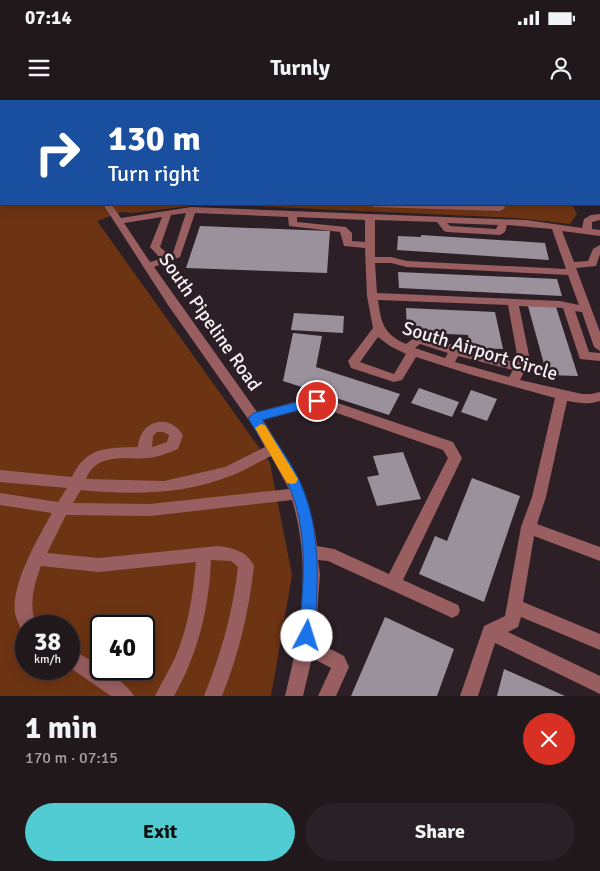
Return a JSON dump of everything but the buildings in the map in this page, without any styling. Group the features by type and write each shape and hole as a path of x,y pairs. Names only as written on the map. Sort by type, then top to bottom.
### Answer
{"street":[{"name":"South Pipeline Road","path":"108,205 254,418 294,483 307,524 312,574 306,646 294,696"},
{"name":"South Airport Circle","path":"375,205 377,208 373,216 371,244 372,296 378,329 384,338 410,351 513,382 584,399 600,396"},
{"path":"422,205 500,208 499,205"},
{"path":"118,221 191,210 439,219 447,228 500,232 503,222 600,232"},
{"path":"148,266 177,255 191,210"},
{"path":"168,212 155,247 168,260"},
{"path":"294,214 292,224 343,229 347,233 347,244 371,244"},
{"path":"587,231 587,221 594,217 600,217"},
{"path":"556,227 586,310 596,326 600,347"},
{"path":"371,260 391,260 407,264 571,268 592,264 596,251 600,248"},
{"path":"372,296 560,304 586,310"},
{"path":"513,302 524,360 513,382"},
{"path":"568,306 584,356 600,357"},
{"path":"378,329 354,361 355,365 394,378 398,377 418,339 520,368"},
{"path":"448,363 455,351"},
{"path":"469,696 490,632 512,621 528,527 539,497 562,395"},
{"path":"254,418 317,401 448,446 455,458 393,583"},
{"path":"0,476 103,486 164,486 203,479 229,471 273,448"},
{"path":"24,615 22,601 37,559 77,483 79,473 90,459 108,453 145,451"},
{"path":"0,498 62,509 150,510 298,494"},
{"path":"528,527 600,554"},
{"path":"310,552 329,554 452,610"},
{"path":"37,559 99,565 204,554 231,554 241,558 246,566 236,634 213,696"},
{"path":"164,696 190,642 203,577 204,554"},
{"path":"514,606 600,642"},
{"path":"490,632 600,684"},
{"path":"306,646 338,662 340,667 327,696"},
{"path":"80,664 126,696"}],"shaded area":[{"path":"0,205 200,205 131,213 122,212 97,221 270,463 292,575 271,696 0,696"},
{"path":"231,205 572,205 577,214 570,224 517,218"}],"slow traffic":[{"path":"261,428 292,479"}],"route":[{"path":"307,636 312,574 307,524 294,483 254,418 317,401"}]}
